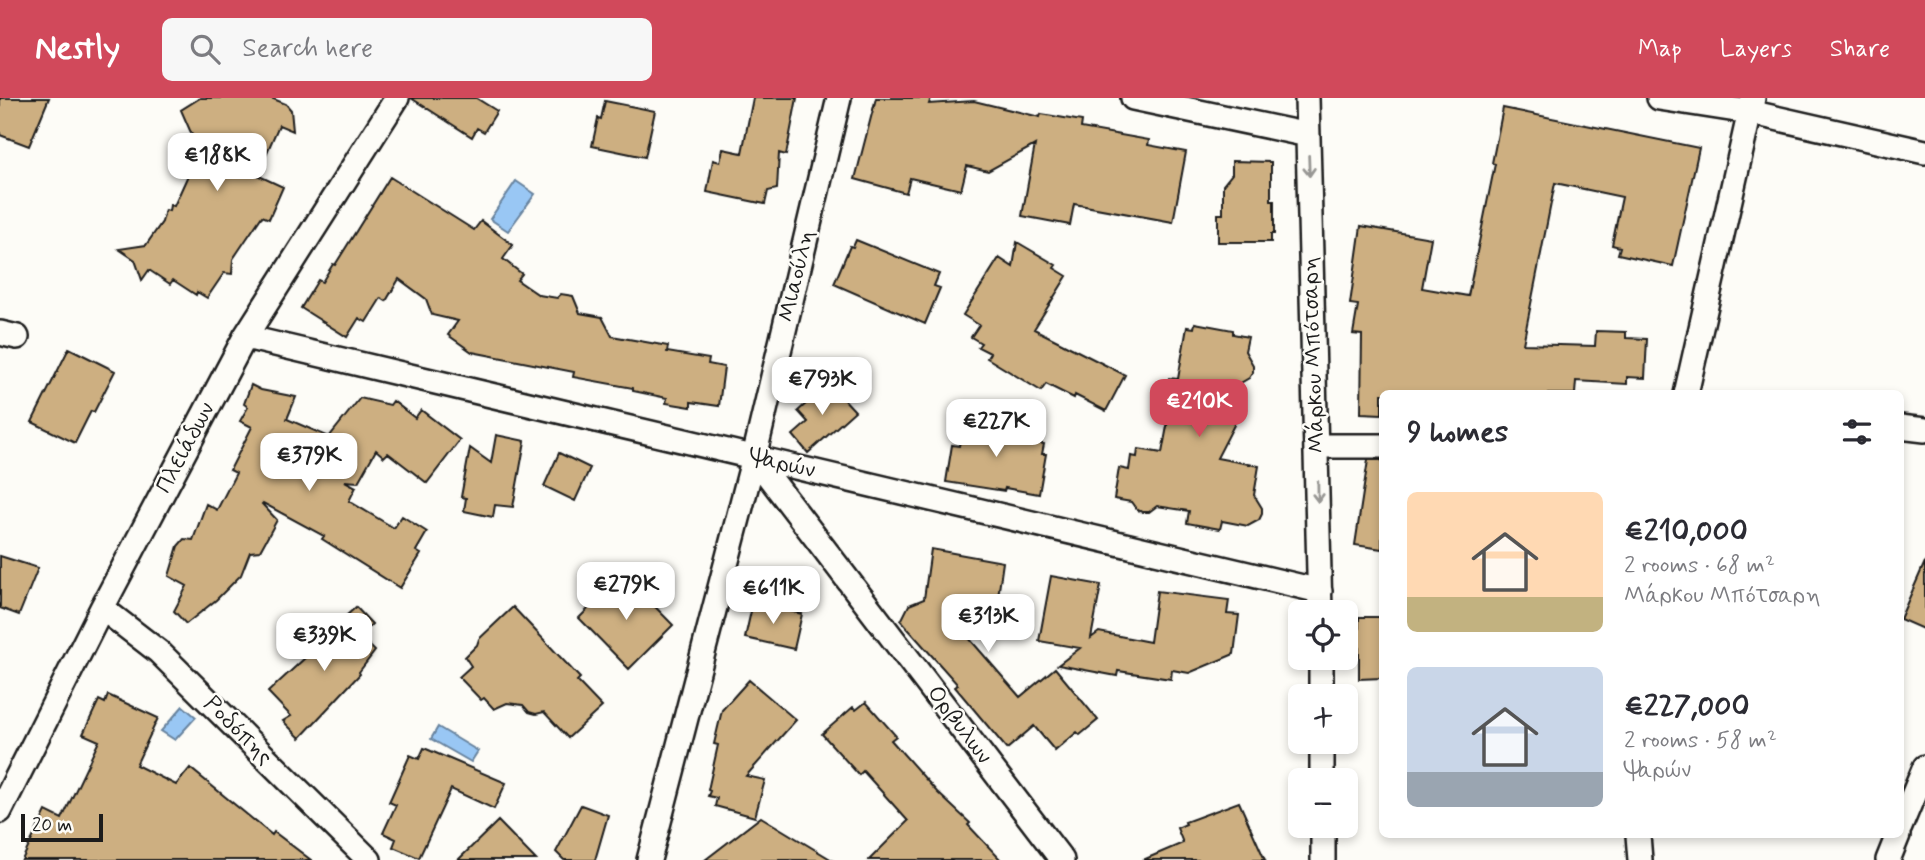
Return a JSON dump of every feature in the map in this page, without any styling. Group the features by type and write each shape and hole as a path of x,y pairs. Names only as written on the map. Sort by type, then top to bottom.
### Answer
{"street":[{"name":"Πλειάδων","path":"0,811 102,608 244,337 397,98"},
{"name":"Μιαούλη","path":"649,860 754,457 839,98"},
{"path":"1133,98 1308,135"},
{"name":"Μάρκου Μπότσαρη","path":"1307,98 1320,600"},
{"path":"1659,98 1751,105 1925,152"},
{"path":"1687,390 1751,105"},
{"name":"Ψαρών","path":"244,337 754,457 1312,600"},
{"path":"1904,427 1925,429"},
{"path":"1317,446 1379,446"},
{"name":"Ορβυλων","path":"754,457 1062,860"},
{"name":"Ροδόπης","path":"102,608 159,652 369,860"},
{"path":"1904,812 1915,772"},
{"path":"1323,838 1323,860"},
{"path":"1638,838 1640,860"},
{"path":"1888,860 1897,838"}],"water":[{"path":"516,181 535,194 508,231 490,219"},
{"path":"183,706 196,717 175,740 161,731"},
{"path":"438,727 478,751 471,762 431,739"}],"building":[{"path":"0,98 49,98 29,146 0,135"},
{"path":"200,98 271,98 286,104 291,110 293,131 279,125 257,175 283,187 269,219 262,216 233,259 232,274 224,273 207,298 197,292 196,295 173,280 170,284 149,270 142,280 135,260 119,249 146,245 162,222 165,210 169,211 170,205 174,206 199,151 181,110"},
{"path":"411,98 476,98 497,111 484,132 477,128 472,137"},
{"path":"753,98 797,98 786,155 779,153 777,189 768,191 765,204 707,192 713,160 720,162 723,149 742,153"},
{"path":"876,98 931,98 929,104 974,101 1040,117 1041,114 1082,121 1081,128 1149,140 1148,145 1186,152 1173,222 1074,204 1070,225 1022,216 1035,145 988,171 967,166 961,190 910,178 906,193 855,179"},
{"path":"605,101 655,111 645,157 592,146"},
{"path":"1503,108 1699,148 1673,266 1618,254 1620,247 1612,245 1622,197 1555,183 1523,344 1595,346 1596,331 1626,332 1626,338 1647,339 1645,378 1627,377 1627,384 1576,381 1575,390 1379,390 1379,414 1361,413 1362,335 1353,334 1358,305 1350,304 1361,226 1431,238 1422,288 1468,296 1495,164 1492,163"},
{"path":"1232,161 1271,162 1274,234 1271,234 1271,242 1218,242 1218,214 1223,214 1223,185 1232,174"},
{"path":"390,177 474,230 481,221 513,245 503,259 522,274 517,280 539,295 557,298 561,294 573,296 580,313 602,317 612,336 668,346 667,352 709,359 708,364 724,367 719,406 691,402 691,407 666,403 667,398 633,391 633,388 573,377 574,372 472,352 448,335 458,321 432,315 426,299 399,279 386,301 381,298 366,322 359,318 347,337 301,308 318,280 322,282 333,264 335,265"},
{"path":"856,240 939,274 934,286 940,288 925,324 834,284 850,246 853,247"},
{"path":"1017,242 1056,265 1054,268 1067,276 1034,329 1125,375 1106,411 1046,384 1041,391 987,358 990,353 978,347 981,343 971,337 979,325 963,315 999,258 1013,267"},
{"path":"1195,323 1233,330 1233,334 1248,337 1245,351 1253,365 1253,372 1239,384 1234,425 1217,458 1259,466 1254,495 1262,508 1262,514 1259,520 1248,526 1222,521 1220,529 1187,523 1189,511 1157,506 1149,512 1143,512 1137,510 1131,502 1114,499 1119,468 1129,470 1131,456 1137,457 1138,449 1162,453 1171,405 1165,403 1169,378 1178,379 1187,327 1194,328"},
{"path":"69,348 115,371 75,443 32,422"},
{"path":"829,383 855,411 808,453 793,435 808,422 798,411"},
{"path":"251,385 261,390 296,397 287,419 329,437 360,398 390,405 393,401 415,418 421,410 460,440 427,483 388,453 384,457 376,450 358,482 345,481 356,487 349,501 394,528 402,516 427,532 416,551 421,554 400,588 322,539 324,536 263,503 277,520 260,551 250,552 241,575 186,624 174,611 187,586 169,576 178,546 184,539 193,540 206,504 217,510 236,473 230,470 252,427 240,421 248,407 244,404"},
{"path":"974,415 1019,423 1008,439 1044,444 1042,454 1046,454 1039,494 946,482 952,445 959,446 961,436 970,437"},
{"path":"496,435 525,441 513,507 495,505 493,517 464,511 466,498 461,497 470,448 491,463"},
{"path":"559,453 590,468 575,501 544,486"},
{"path":"1368,460 1379,460 1379,549 1355,545"},
{"path":"931,549 1003,562 998,597 993,596 991,612 968,637 1020,697 1055,668 1098,720 1080,735 1077,732 1055,751 1034,726 1007,749 955,687 958,685 901,621 909,605 924,599"},
{"path":"0,556 38,568 19,615 0,608"},
{"path":"1925,562 1925,630 1904,621 1904,610"},
{"path":"623,574 673,625 629,669 579,618"},
{"path":"1051,576 1101,585 1091,638 1099,632 1150,642 1157,591 1229,600 1227,614 1239,615 1234,654 1189,673 1172,670 1171,679 1118,671 1117,676 1058,665 1080,648 1039,641"},
{"path":"753,602 802,614 794,649 745,638"},
{"path":"356,607 372,624 360,636 375,651 360,674 300,738 283,721 291,716 268,692 306,657 304,654"},
{"path":"513,607 580,678 577,681 602,707 568,738 544,712 536,714 529,712 523,705 507,703 494,709 484,698 481,700 459,677 471,666 465,657 477,645 479,639"},
{"path":"1359,617 1379,617 1379,678 1359,679"},
{"path":"749,680 796,720 746,776 765,780 755,817 715,806 717,798 708,796 718,745 714,744 722,710"},
{"path":"108,695 158,718 136,765 176,785 190,768 272,835 274,832 311,860 22,860 46,811 62,819 99,741 83,734 99,700 105,703"},
{"path":"866,702 896,736 891,740 937,792 970,823 968,825 1001,860 869,860 908,821 863,771 859,775 822,734 853,707 856,710"},
{"path":"424,748 506,783 494,809 451,789 419,858 393,847 396,839 383,833 396,805 389,802 410,755 419,759"},
{"path":"1239,802 1265,860 1143,860 1183,843 1177,828 1186,824 1185,822"},
{"path":"581,805 608,815 595,860 564,860 556,852"},
{"path":"761,817 832,860 705,860"},
{"path":"498,821 536,860 458,860"}]}
